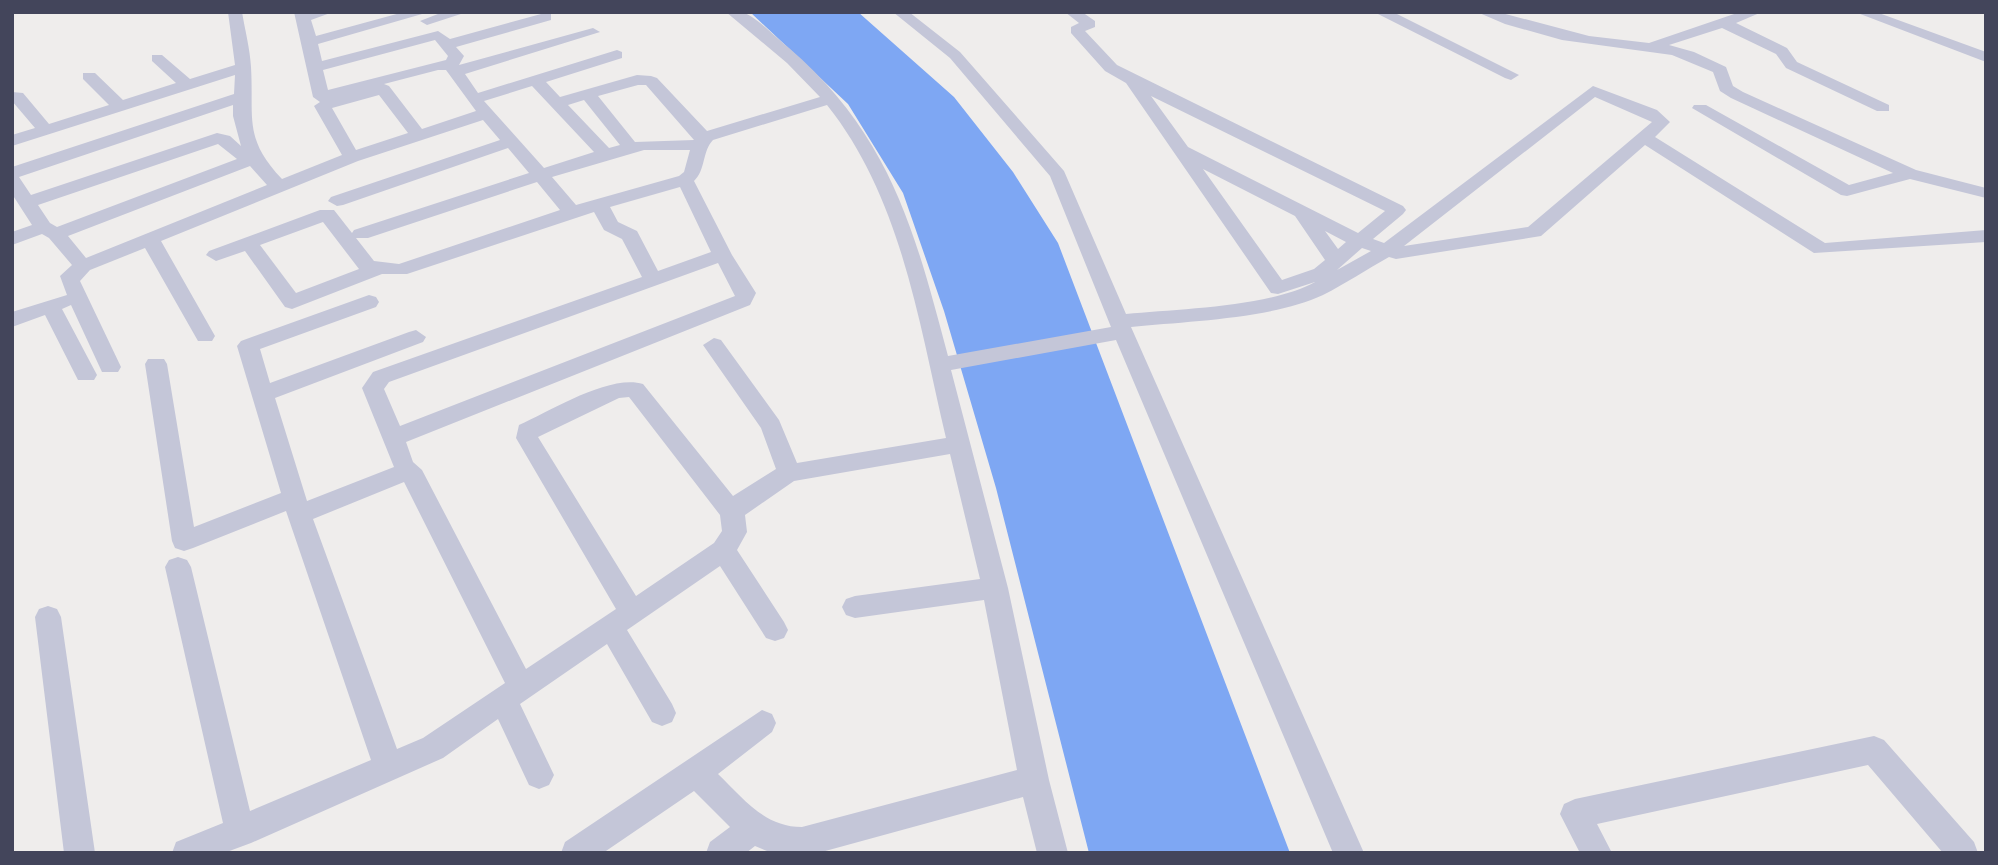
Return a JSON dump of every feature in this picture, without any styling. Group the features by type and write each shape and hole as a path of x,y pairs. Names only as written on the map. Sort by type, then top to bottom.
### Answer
{"street":[{"path":"235,12 243,67 241,116 253,159 279,187"},
{"path":"326,12 302,15 321,102 352,157"},
{"path":"310,42 423,16 460,12"},
{"path":"733,12 766,36 845,115 889,194 909,245 995,588 1034,780 1053,853"},
{"path":"900,12 955,55 1058,175 1120,326 1349,853"},
{"path":"1072,12 1090,24 1076,30 1111,68 1397,210 1321,273 1278,288 1132,80"},
{"path":"1381,12 1511,75"},
{"path":"1484,12 1545,33 1681,52 1712,65 1724,74 1726,88 1730,92 1910,174 1986,193"},
{"path":"1652,46 1755,12"},
{"path":"1862,12 1986,57"},
{"path":"423,16 456,58 453,68"},
{"path":"314,68 547,17"},
{"path":"1722,22 1782,51 1791,65 1883,108"},
{"path":"321,102 438,65 453,68 593,32"},
{"path":"474,99 617,55"},
{"path":"157,58 187,85"},
{"path":"12,141 243,67"},
{"path":"453,68 486,114 572,212"},
{"path":"89,76 120,106"},
{"path":"535,80 605,154"},
{"path":"556,103 637,80 651,81 701,142"},
{"path":"321,102 383,89 418,135"},
{"path":"940,365 1120,326 1279,301 1314,291 1385,251 1594,91 1651,113 1662,122 1534,232 1396,253 1385,251 1359,241 1182,151"},
{"path":"589,94 631,148"},
{"path":"16,96 46,130"},
{"path":"12,173 242,97"},
{"path":"361,234 605,154 631,148 701,142 830,99"},
{"path":"1700,108 1847,191 1910,174"},
{"path":"110,367 75,295 70,276 83,266 352,157 486,114"},
{"path":"1644,137 1821,249 1986,236"},
{"path":"29,202 217,138 224,139 241,155 253,159"},
{"path":"216,255 510,142"},
{"path":"316,172 368,267 400,270 572,212 685,180 692,174 701,142"},
{"path":"12,239 50,231 253,159"},
{"path":"12,180 50,231 83,266"},
{"path":"393,438 743,300 746,293 722,255 685,180"},
{"path":"599,204 611,226 630,235 652,278"},
{"path":"335,208 361,234 383,270"},
{"path":"1301,212 1336,261"},
{"path":"150,239 205,336"},
{"path":"249,243 292,302 383,270"},
{"path":"402,461 373,388 381,377 722,255"},
{"path":"12,320 75,295"},
{"path":"369,302 246,338 296,506 389,769"},
{"path":"51,306 86,375"},
{"path":"263,394 416,337"},
{"path":"715,345 771,426 789,474"},
{"path":"156,364 184,541 411,470 513,694 539,775"},
{"path":"187,853 433,748 621,619 723,550 735,532 732,512 635,389 616,390 527,430 527,438 621,619 662,713"},
{"path":"732,512 748,496 789,474 960,444"},
{"path":"723,550 775,630"},
{"path":"178,567 240,832"},
{"path":"855,607 995,588"},
{"path":"48,617 80,853"},
{"path":"576,853 696,773 762,723"},
{"path":"1597,853 1575,814 1874,750 1963,853"},
{"path":"696,773 753,828 778,840 802,842 1034,780"},
{"path":"721,853 753,828"}],"water":[{"path":"750,12 858,12 954,97 1013,172 1058,243 1290,853 1089,853 996,488 944,311 903,193 848,104"}]}
